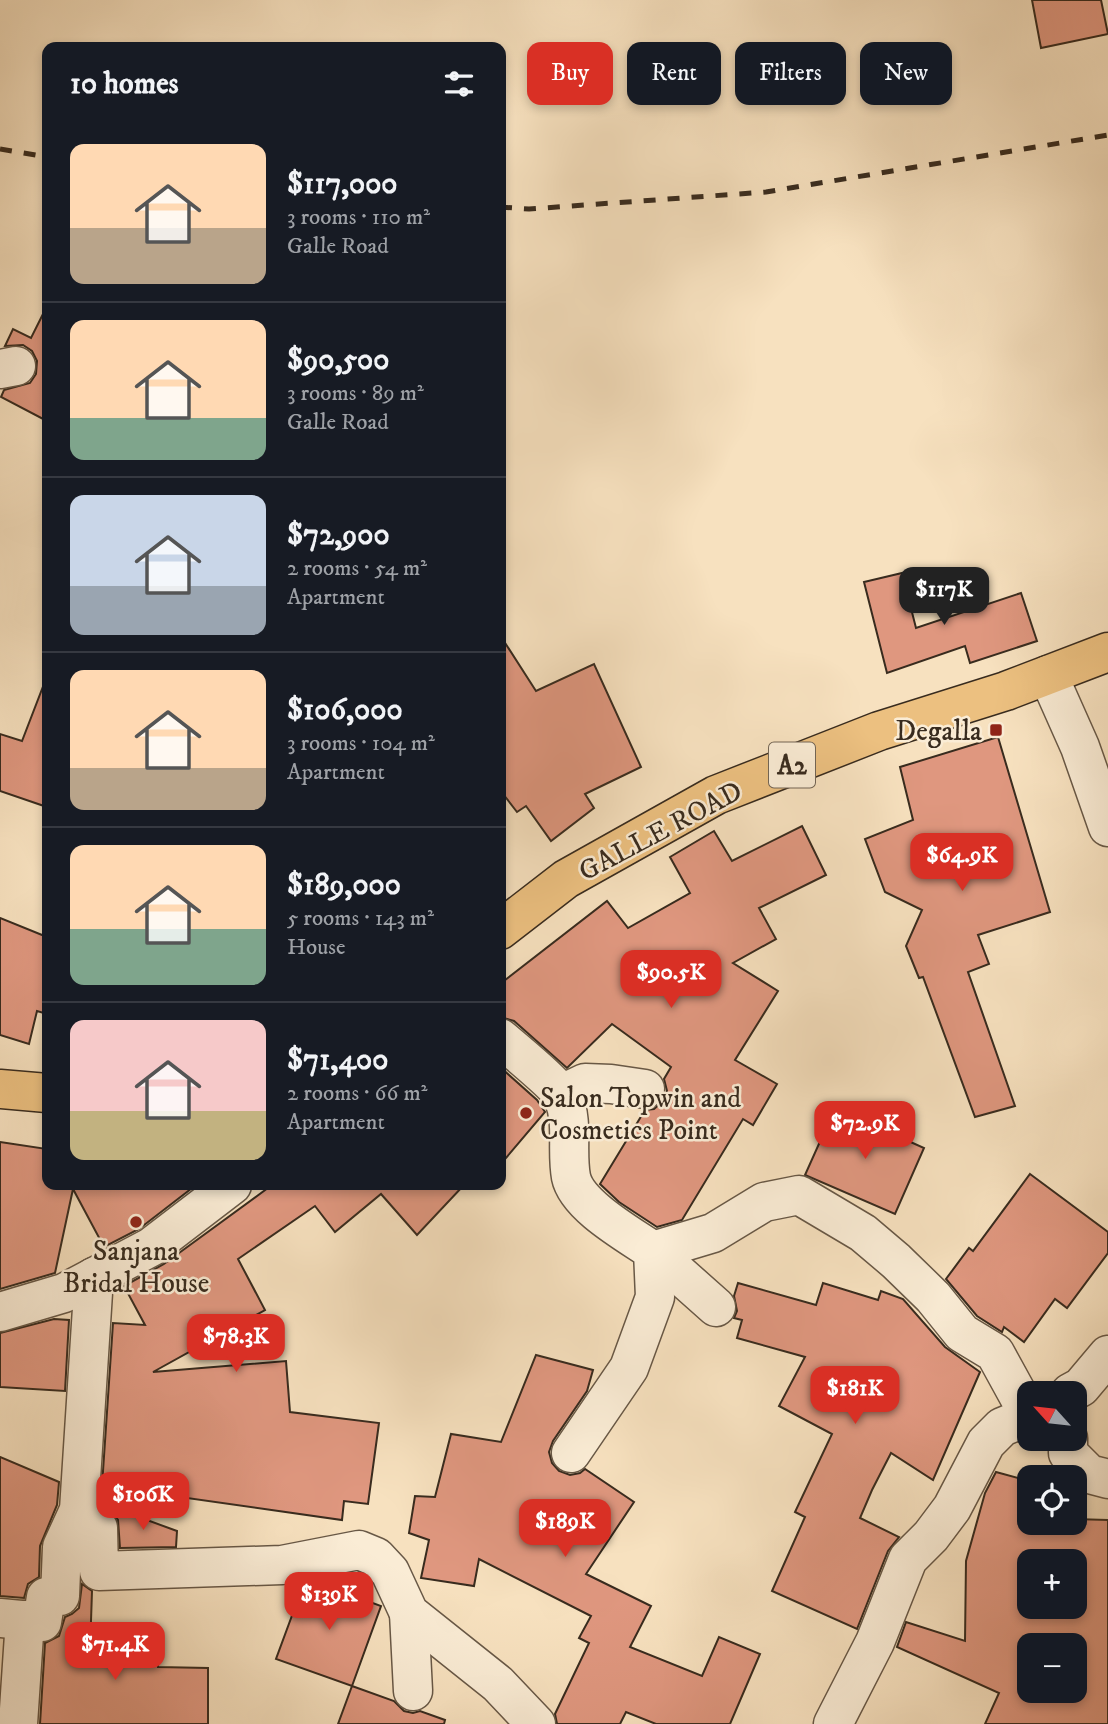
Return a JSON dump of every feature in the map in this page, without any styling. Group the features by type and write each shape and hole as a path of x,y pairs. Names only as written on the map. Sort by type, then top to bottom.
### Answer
{"highway":[{"name":"GALLE ROAD","path":"506,925 566,879 716,795 879,732 1006,691 1108,652"},
{"path":"0,1089 42,1093"}],"street":[{"path":"1048,675 1080,747 1108,827"},
{"path":"506,1043 562,1094 569,1116 571,1179 582,1198 653,1251 716,1307"},
{"path":"562,1094 585,1083 645,1089"},
{"path":"0,1312 64,1293 150,1247 221,1190"},
{"path":"653,1251 713,1233 764,1202 799,1195 863,1233 896,1261 933,1297 962,1333 995,1353 1017,1394"},
{"path":"571,1453 629,1368 656,1297 653,1251"},
{"path":"18,1724 12,1619 42,1622 46,1597 60,1596 62,1547 79,1510 94,1277"},
{"path":"1086,1381 1108,1355"},
{"path":"833,1724 875,1642 908,1559 931,1536 952,1508 986,1443 1002,1427 1017,1421"},
{"path":"1068,1451 1089,1474 1108,1479"},
{"path":"79,1510 98,1528 99,1571 282,1566 359,1550 376,1557 390,1572 409,1613 413,1690"},
{"path":"409,1613 498,1684 536,1724"}],"building":[{"path":"1032,0 1101,0 1108,34 1041,48"},
{"path":"42,316 42,418 1,397 4,390 30,383 36,374 37,361 32,351 23,345 5,346 13,329 31,338"},
{"path":"902,573 916,628 1021,593 1037,641 970,663 965,646 887,673 864,582"},
{"path":"506,644 536,691 594,664 641,767 585,794 594,808 551,841 526,806 517,812 506,798"},
{"path":"42,689 42,805 0,791 0,734 22,741"},
{"path":"998,737 1050,912 978,935 989,964 968,972 1015,1106 975,1117 923,977 919,978 906,946 922,910 885,892 865,839 913,820 900,767"},
{"path":"802,826 826,875 759,908 776,939 733,963 778,991 735,1060 777,1084 753,1125 743,1119 682,1220 657,1227 619,1202 600,1184 645,1110 654,1109 662,1102 667,1091 664,1079 671,1067 612,1024 567,1068 514,1021 506,1019 506,979 607,901 628,928 690,893 670,857 714,831 732,861"},
{"path":"0,918 42,935 42,1012 37,1011 29,1044 0,1035"},
{"name":"Salon Topwin and Cosmetics Point","path":"506,1072 537,1100 545,1112 506,1158"},
{"path":"835,1108 924,1148 895,1214 805,1175"},
{"path":"0,1142 42,1148 42,1190 73,1190 55,1273 0,1289"},
{"path":"1030,1174 1108,1232 1108,1253 1067,1308 1055,1299 1024,1342 1004,1327 1002,1332 977,1316 946,1279 969,1248 973,1251"},
{"path":"74,1190 190,1190 139,1229 104,1247"},
{"path":"265,1190 459,1190 417,1235 381,1194 335,1232 315,1206 238,1259 265,1310 153,1372 286,1361 290,1412 379,1423 368,1504 344,1501 342,1520 102,1486 113,1323 145,1325 124,1286 164,1264"},
{"path":"738,1283 816,1305 823,1283 878,1300 881,1291 903,1299 945,1347 980,1372 933,1480 891,1453 872,1490 860,1518 899,1537 888,1551 857,1629 772,1591 805,1517 795,1512 832,1434 779,1406 805,1357 737,1338 742,1320 734,1318 737,1311 734,1296"},
{"path":"54,1319 69,1320 65,1391 0,1387 0,1333"},
{"path":"536,1355 593,1370 587,1391 553,1441 549,1452 552,1463 559,1471 570,1475 585,1469 634,1502 586,1574 651,1606 630,1647 702,1676 719,1637 760,1654 730,1724 656,1724 626,1712 620,1724 557,1724 555,1714 589,1643 579,1638 591,1616 479,1559 474,1586 421,1578 429,1540 409,1533 415,1496 435,1497 451,1434 501,1442"},
{"path":"0,1457 59,1482 57,1505 40,1546 39,1577 28,1584 24,1598 0,1596"},
{"path":"996,1472 1017,1478 1017,1535 1087,1535 1087,1519 1108,1520 1108,1724 985,1724 999,1693 897,1647 906,1622 965,1641 966,1561 985,1493"},
{"path":"106,1505 177,1531 176,1547 120,1548 118,1520"},
{"path":"313,1581 381,1606 352,1686 276,1659 304,1583"},
{"path":"82,1584 92,1591 90,1651 158,1652 158,1667 208,1668 208,1724 40,1724 45,1643 59,1636 65,1617 79,1608"},
{"path":"352,1686 394,1701 404,1711 420,1711 445,1720 444,1724 338,1724"}],"railway":[{"path":"506,207 529,209 766,192 1108,135"},
{"path":"0,149 42,156"}],"place":[{"name":"Degalla","path":"996,730"},
{"name":"Salon Topwin and Cosmetics Point","path":"526,1113"},
{"name":"Sanjana Bridal House","path":"136,1222"}]}
